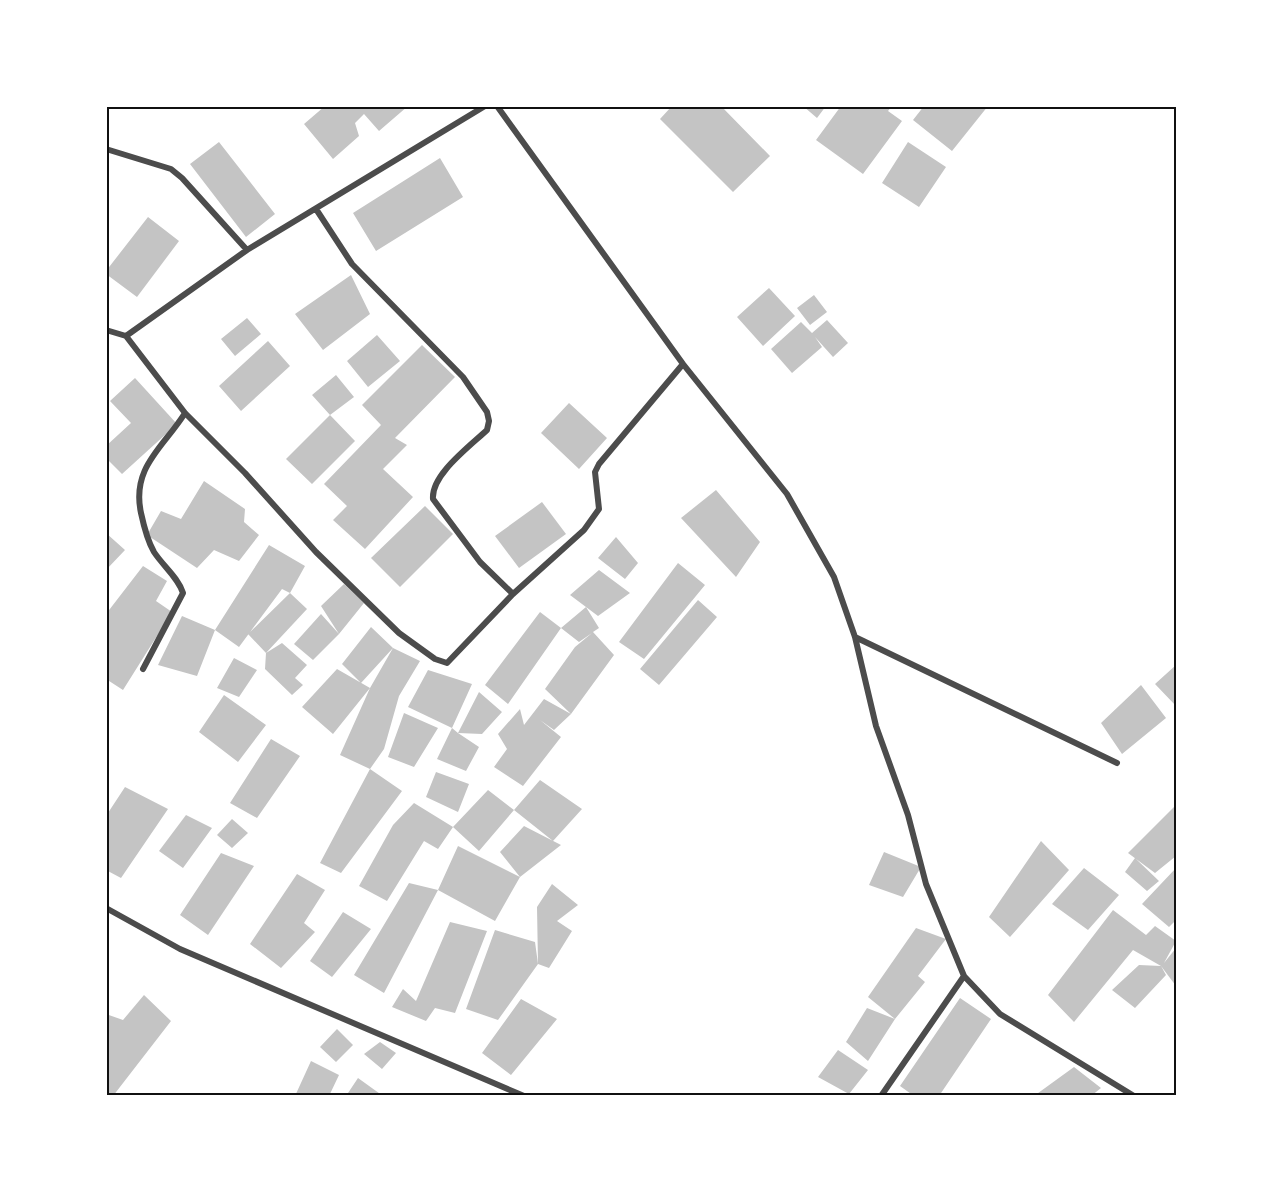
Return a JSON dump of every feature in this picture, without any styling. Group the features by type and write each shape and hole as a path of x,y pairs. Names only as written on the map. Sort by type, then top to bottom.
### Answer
{"street":[{"path":"126,336 247,250 485,106"},
{"path":"497,106 683,364 787,494 834,577 855,637 876,726 908,815 926,884 964,976 1000,1014 1134,1095"},
{"path":"106,149 171,169 182,177 247,250"},
{"path":"316,209 352,264 463,377 487,412 489,421 487,430 437,479 432,490 433,499 480,562 513,594"},
{"path":"106,330 126,336 185,413 245,473 315,552 399,633 435,659 447,663 513,594 584,530 599,509 595,472 599,464 683,364"},
{"path":"143,669 183,593 181,585 155,553 145,534 137,497 141,478 149,461 185,413"},
{"path":"855,637 1117,763"},
{"path":"106,908 180,949 524,1095"},
{"path":"881,1095 964,976"}],"building":[{"path":"325,106 408,106 379,131 364,114 355,123 359,136 333,159 304,124"},
{"path":"672,106 721,106 770,156 733,192 660,119"},
{"path":"803,106 826,106 817,118"},
{"path":"841,106 892,106 888,111 902,121 863,174 816,140"},
{"path":"924,106 988,106 952,151 913,120"},
{"path":"219,142 275,214 246,237 190,164"},
{"path":"908,142 946,167 919,207 882,183"},
{"path":"440,158 463,197 376,251 353,213"},
{"path":"148,217 179,241 137,297 106,274 106,271"},
{"path":"351,275 370,314 323,350 295,314"},
{"path":"769,288 795,316 763,346 737,317"},
{"path":"814,295 827,312 810,325 797,308"},
{"path":"247,318 261,334 235,356 221,339"},
{"path":"827,320 848,343 833,357 815,337 822,347 792,373 771,349 801,322 812,333"},
{"path":"377,335 400,361 368,387 347,361"},
{"path":"268,341 290,366 241,411 219,386"},
{"path":"422,345 455,377 395,438 407,445 383,469 413,497 365,549 333,520 347,506 324,484 381,425 362,405"},
{"path":"336,375 354,397 330,415 312,395"},
{"path":"135,378 177,424 122,474 106,458 106,446 131,423 110,401"},
{"path":"569,403 607,438 579,469 541,433"},
{"path":"330,415 355,441 312,484 286,459"},
{"path":"204,481 245,509 244,522 259,535 239,561 214,550 197,568 147,535 161,511 181,519"},
{"path":"716,490 760,542 736,577 681,518"},
{"path":"542,502 566,534 519,568 495,536"},
{"path":"425,506 453,534 400,587 371,558"},
{"path":"106,533 125,550 106,570"},
{"path":"616,537 638,563 625,579 598,558"},
{"path":"269,545 305,566 290,593 282,589 239,647 215,630"},
{"path":"678,563 705,585 644,659 619,642"},
{"path":"143,566 167,581 156,601 172,612 123,690 106,679 106,614"},
{"path":"599,570 630,593 598,616 570,595"},
{"path":"344,584 364,603 339,634 321,606"},
{"path":"290,593 307,609 266,653 248,634"},
{"path":"698,600 717,617 659,685 640,669"},
{"path":"586,607 599,628 593,632 614,655 571,714 545,689 575,647 592,633 579,642 561,628"},
{"path":"540,612 561,628 508,704 485,685"},
{"path":"321,614 339,634 313,660 294,644"},
{"path":"182,616 215,630 197,676 158,665"},
{"path":"371,627 393,648 361,683 342,664"},
{"path":"282,643 307,665 295,678 303,685 292,695 265,669 266,653"},
{"path":"393,648 420,661 399,696 384,749 370,769 340,755 370,688"},
{"path":"234,658 257,670 239,697 217,688"},
{"path":"1176,665 1176,706 1155,684"},
{"path":"337,669 370,688 333,734 302,707"},
{"path":"428,670 472,684 452,728 408,707"},
{"path":"1141,685 1166,718 1122,754 1101,723"},
{"path":"479,692 502,712 482,734 458,733"},
{"path":"224,695 266,725 238,762 199,732"},
{"path":"544,699 571,714 554,730 540,720 561,737 523,786 494,767 507,749 498,734 520,709 524,725"},
{"path":"404,713 438,728 414,767 388,757"},
{"path":"452,728 479,747 466,771 437,759"},
{"path":"271,739 300,756 257,818 230,803"},
{"path":"370,769 402,791 341,873 320,863"},
{"path":"436,772 469,784 458,812 426,797"},
{"path":"540,780 582,809 553,841 514,810"},
{"path":"125,787 168,809 121,878 106,870 106,816"},
{"path":"488,790 514,810 479,851 453,827"},
{"path":"414,803 453,827 438,849 424,841 387,901 359,886 393,825"},
{"path":"1176,805 1176,856 1155,873 1128,853"},
{"path":"186,815 212,828 183,868 159,851"},
{"path":"232,819 248,833 232,848 217,835"},
{"path":"524,826 561,845 520,877 500,852"},
{"path":"1041,841 1069,870 1010,937 989,917"},
{"path":"458,846 520,877 495,921 438,890"},
{"path":"884,852 921,867 903,897 869,885"},
{"path":"221,853 254,866 208,935 180,915"},
{"path":"1135,858 1159,881 1147,891 1125,872"},
{"path":"1084,868 1119,895 1088,930 1052,904"},
{"path":"1176,868 1176,920 1169,927 1142,904"},
{"path":"297,874 325,890 304,923 315,932 281,968 250,944"},
{"path":"409,883 438,890 384,993 354,975"},
{"path":"552,884 578,905 557,921 572,931 549,968 538,964 537,907"},
{"path":"1113,910 1146,935 1155,926 1176,941 1164,963 1176,948 1176,986 1161,966 1133,950 1074,1022 1048,995"},
{"path":"343,912 371,929 332,977 310,961"},
{"path":"450,922 487,931 455,1013 435,1008 426,1021 392,1007 403,989 416,1001"},
{"path":"916,928 946,939 918,976 925,982 895,1019 868,997"},
{"path":"495,930 535,942 538,964 498,1020 466,1009"},
{"path":"1139,965 1161,966 1166,975 1135,1008 1112,990"},
{"path":"144,995 171,1021 113,1096 109,1096 106,1094 106,1014 123,1020"},
{"path":"960,998 991,1019 939,1096 914,1096 900,1086"},
{"path":"521,999 557,1019 511,1075 482,1053"},
{"path":"867,1008 895,1019 868,1061 846,1042"},
{"path":"337,1029 353,1045 336,1062 320,1047"},
{"path":"380,1042 396,1053 382,1069 364,1054"},
{"path":"838,1050 868,1070 849,1094 818,1077"},
{"path":"311,1061 339,1075 329,1096 295,1096"},
{"path":"1074,1067 1101,1088 1091,1096 1034,1096"},
{"path":"358,1078 383,1096 346,1096"}]}
